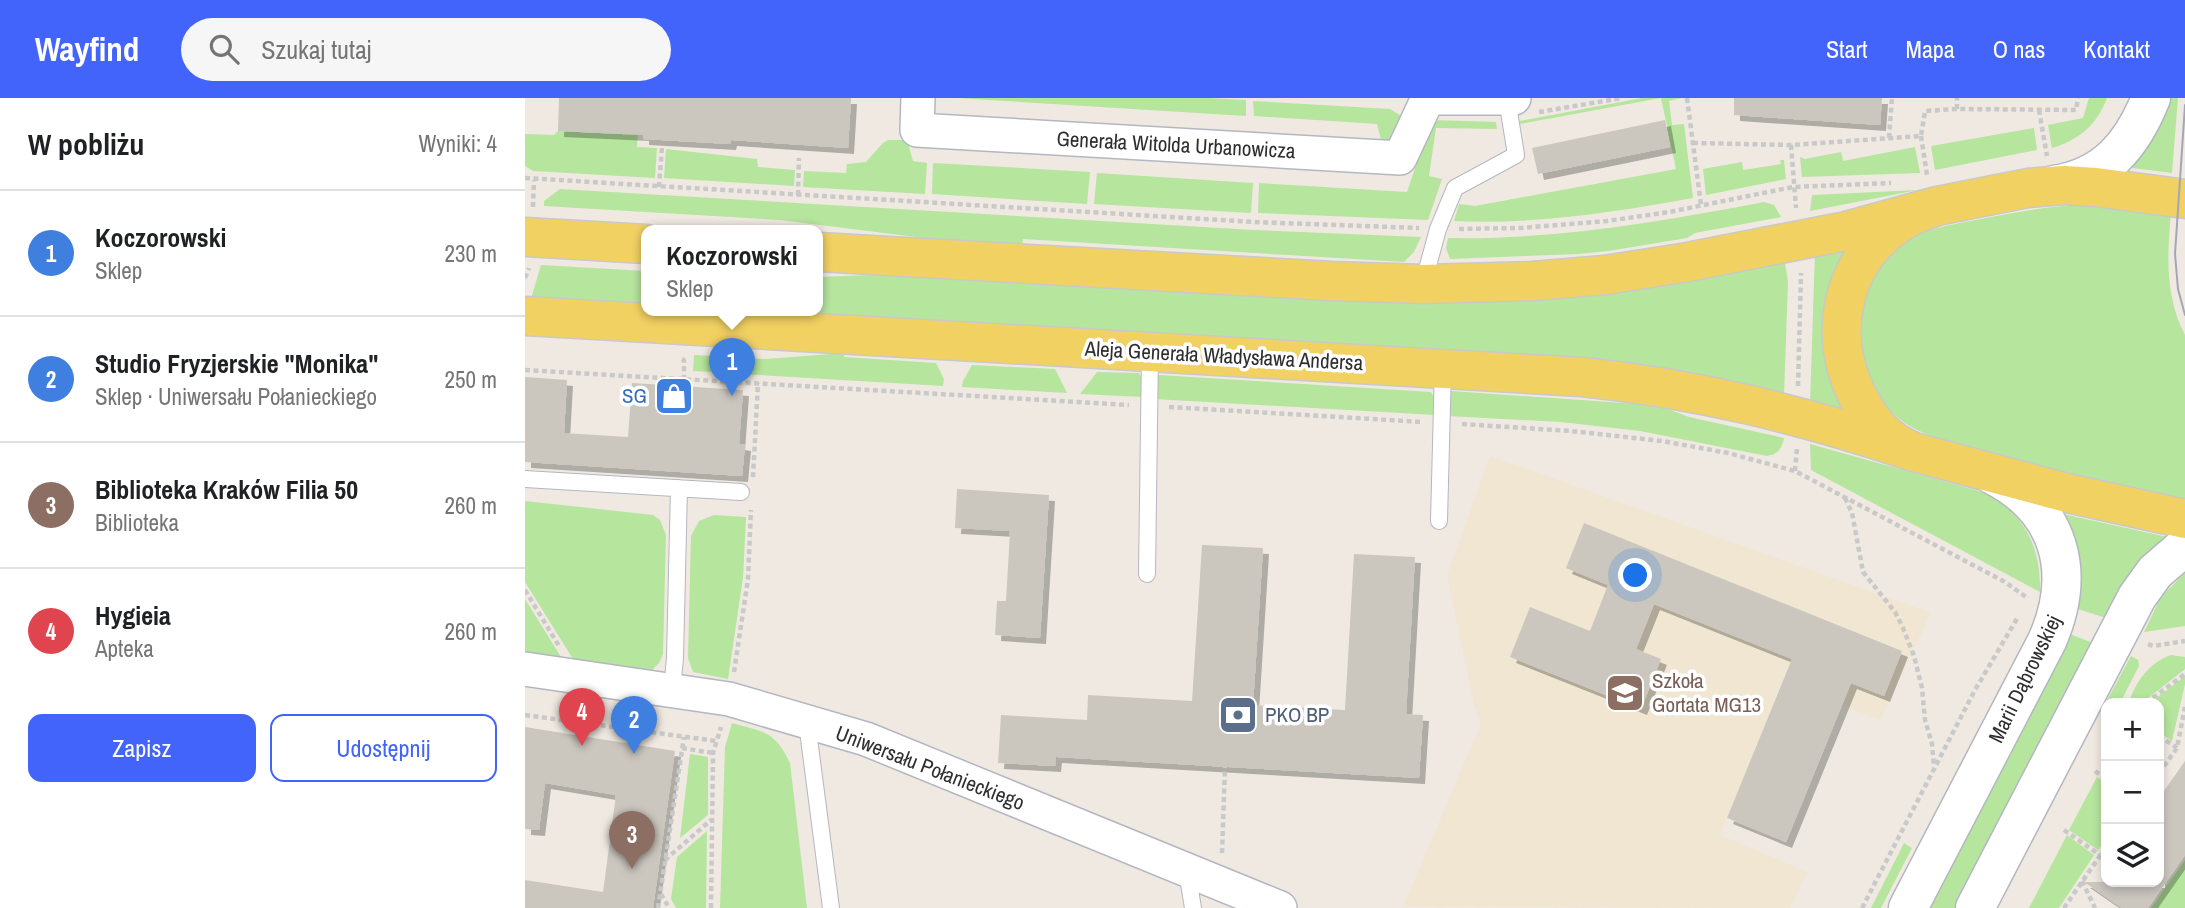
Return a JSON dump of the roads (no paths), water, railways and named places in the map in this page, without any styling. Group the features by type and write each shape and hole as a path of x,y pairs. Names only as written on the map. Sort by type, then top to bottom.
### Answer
{"main road":[{"path":"823,252 1332,281 1423,284 1570,279 1640,270 1846,231 1932,188 2047,162 2096,187 2185,199"},
{"path":"1932,188 1870,250 1852,279 1841,323 1845,363 1861,404 1883,434 1915,452 2119,506 2185,519"},
{"path":"529,223 641,243"},
{"name":"Aleja Generała Władysława Andersa","path":"525,316 1582,377 1689,390 1813,420 1915,452"}],"street":[{"name":"Generała Witolda Urbanowicza","path":"918,98 917,130 1401,158 1428,98"},
{"path":"1439,98 1514,98"},
{"path":"2047,162 2077,180 2101,169 2133,133 2151,98"},
{"name":"Marii Dąbrowskiej","path":"1909,908 2047,642 2061,597 2060,562 2046,519 2023,493 1978,469"},
{"path":"1975,908 2137,597 2155,572 2185,546"},
{"name":"Uniwersału Połanieckiego","path":"525,669 729,699 866,739 1280,908"}],"lane":[{"path":"1423,284 1438,229 1455,188 1516,155 1507,99"},
{"path":"1147,574 1150,352"},
{"path":"1439,522 1443,368"},
{"path":"525,479 679,488 747,486"},
{"path":"672,690 679,488"},
{"path":"807,723 831,908"},
{"path":"1187,871 1193,908"}],"tram line":[{"path":"2185,105 2175,254 2178,289 2185,315"}],"place":[{"name":"SG","path":"674,396"},
{"name":"Koczorowski","path":"732,396"},
{"name":"Szkoła Gortata MG13","path":"1625,693"},
{"name":"PKO BP","path":"1238,715"},
{"name":"Hygieia","path":"582,746"},
{"name":"Studio Fryzjerskie \"Monika\"","path":"634,754"},
{"name":"Biblioteka Kraków Filia 50","path":"632,869"}]}
